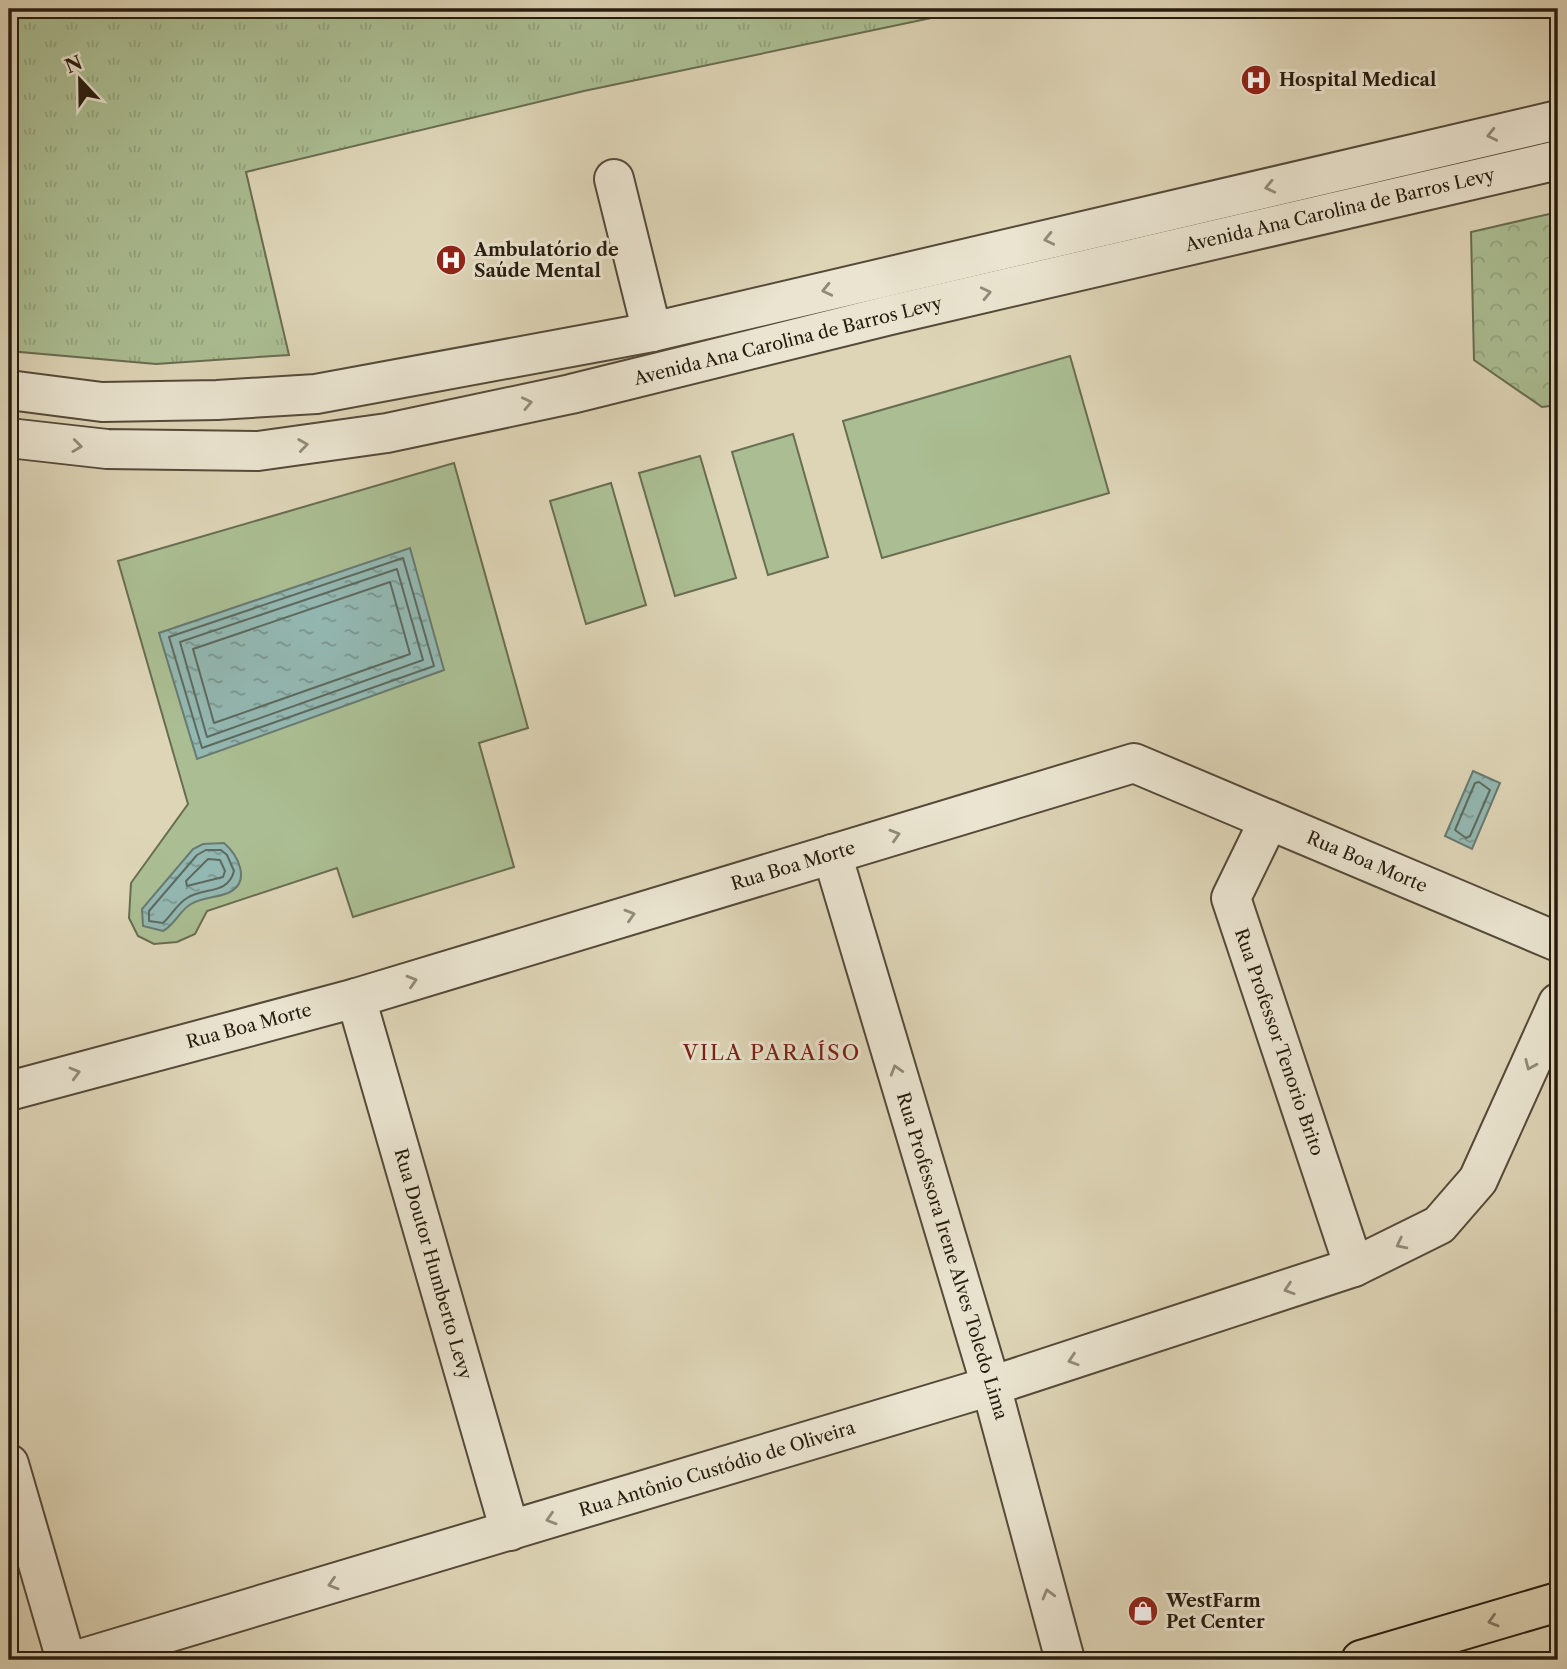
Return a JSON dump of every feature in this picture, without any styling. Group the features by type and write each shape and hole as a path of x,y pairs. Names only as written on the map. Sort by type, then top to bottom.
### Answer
{"main road":[{"path":"1361,1660 1558,1602"}],"street":[{"path":"9,390 102,402 217,400 316,394 652,331 1558,120"},
{"name":"Avenida Ana Carolina de Barros Levy","path":"9,438 107,449 258,451 387,433 571,394 890,315 1558,160"},
{"path":"614,178 652,331"},
{"name":"Rua Boa Morte","path":"9,1091 356,998 1134,763 1558,942"},
{"name":"Rua Professor Tenorio Brito","path":"1269,820 1231,898 1354,1267"},
{"name":"Rua Professora Irene Alves Toledo Lima","path":"832,854 991,1387 1065,1660"},
{"name":"Rua Doutor Humberto Levy","path":"356,998 510,1531"},
{"name":"Rua Antônio Custódio de Oliveira","path":"77,1660 991,1387 1354,1267 1439,1225 1478,1180 1558,1003"},
{"path":"9,1464 66,1660"}],"green space":[{"path":"9,9 953,9 955,13 584,91 246,172 289,355 156,364 9,351"},
{"path":"1558,212 1558,405 1542,407 1474,360 1471,232"},
{"path":"1070,356 1109,493 882,558 843,421"},
{"path":"793,434 828,557 768,575 732,452"},
{"path":"700,456 736,578 675,596 639,473"},
{"path":"454,463 528,728 479,743 514,867 353,917 337,868 207,911 195,934 177,942 154,944 138,936 129,918 131,883 188,804 118,561"},
{"path":"611,483 646,605 586,624 550,501"}],"water":[{"path":"410,548 444,670 197,759 159,633"},
{"path":"1473,771 1500,783 1472,849 1445,836"},
{"path":"224,843 234,854 240,868 241,876 235,888 228,893 191,904 163,931 143,926 142,909 193,849 203,844"}],"place":[{"name":"Hospital Medical","path":"1256,80"},
{"name":"Ambulatório de Saúde Mental","path":"451,260"},
{"name":"WestFarm Pet Center","path":"1143,1611"}],"district":[{"name":"VILA PARAÍSO","path":"772,1052"}]}
